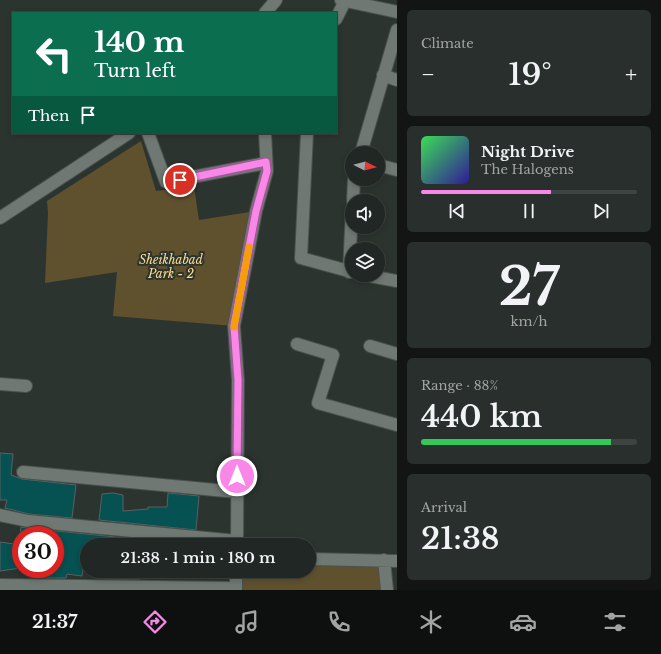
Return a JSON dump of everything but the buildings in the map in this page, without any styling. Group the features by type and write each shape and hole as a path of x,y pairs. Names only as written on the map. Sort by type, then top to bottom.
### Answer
{"street":[{"path":"266,12 276,0"},
{"path":"337,17 343,0 397,12"},
{"path":"363,146 397,30"},
{"path":"383,75 397,80"},
{"path":"0,218 127,134"},
{"path":"148,134 166,182 266,162"},
{"path":"237,538 238,380 234,326 256,211 267,171 265,134"},
{"path":"307,134 301,258 345,270"},
{"path":"385,167 397,170"},
{"path":"385,279 397,281"},
{"path":"297,344 333,355 318,404 397,425"},
{"path":"370,346 397,354"},
{"path":"0,384 26,386"},
{"path":"23,472 237,492"},
{"path":"0,515 28,521 190,538"},
{"path":"316,559 397,561"},
{"path":"384,560 387,590"},
{"path":"0,585 35,588 236,589 236,578"}],"green space":[{"name":"Sheikhabad Park - 2","path":"141,141 156,191 194,187 199,220 256,211 234,326 113,316 117,272 45,283 48,213 47,201"},
{"path":"316,559 384,560 387,590 236,590 236,578 316,578"}],"slow traffic":[{"path":"234,327 249,247"}],"route":[{"path":"180,180 266,162 267,171 256,211 234,326 238,380 237,476"}]}
